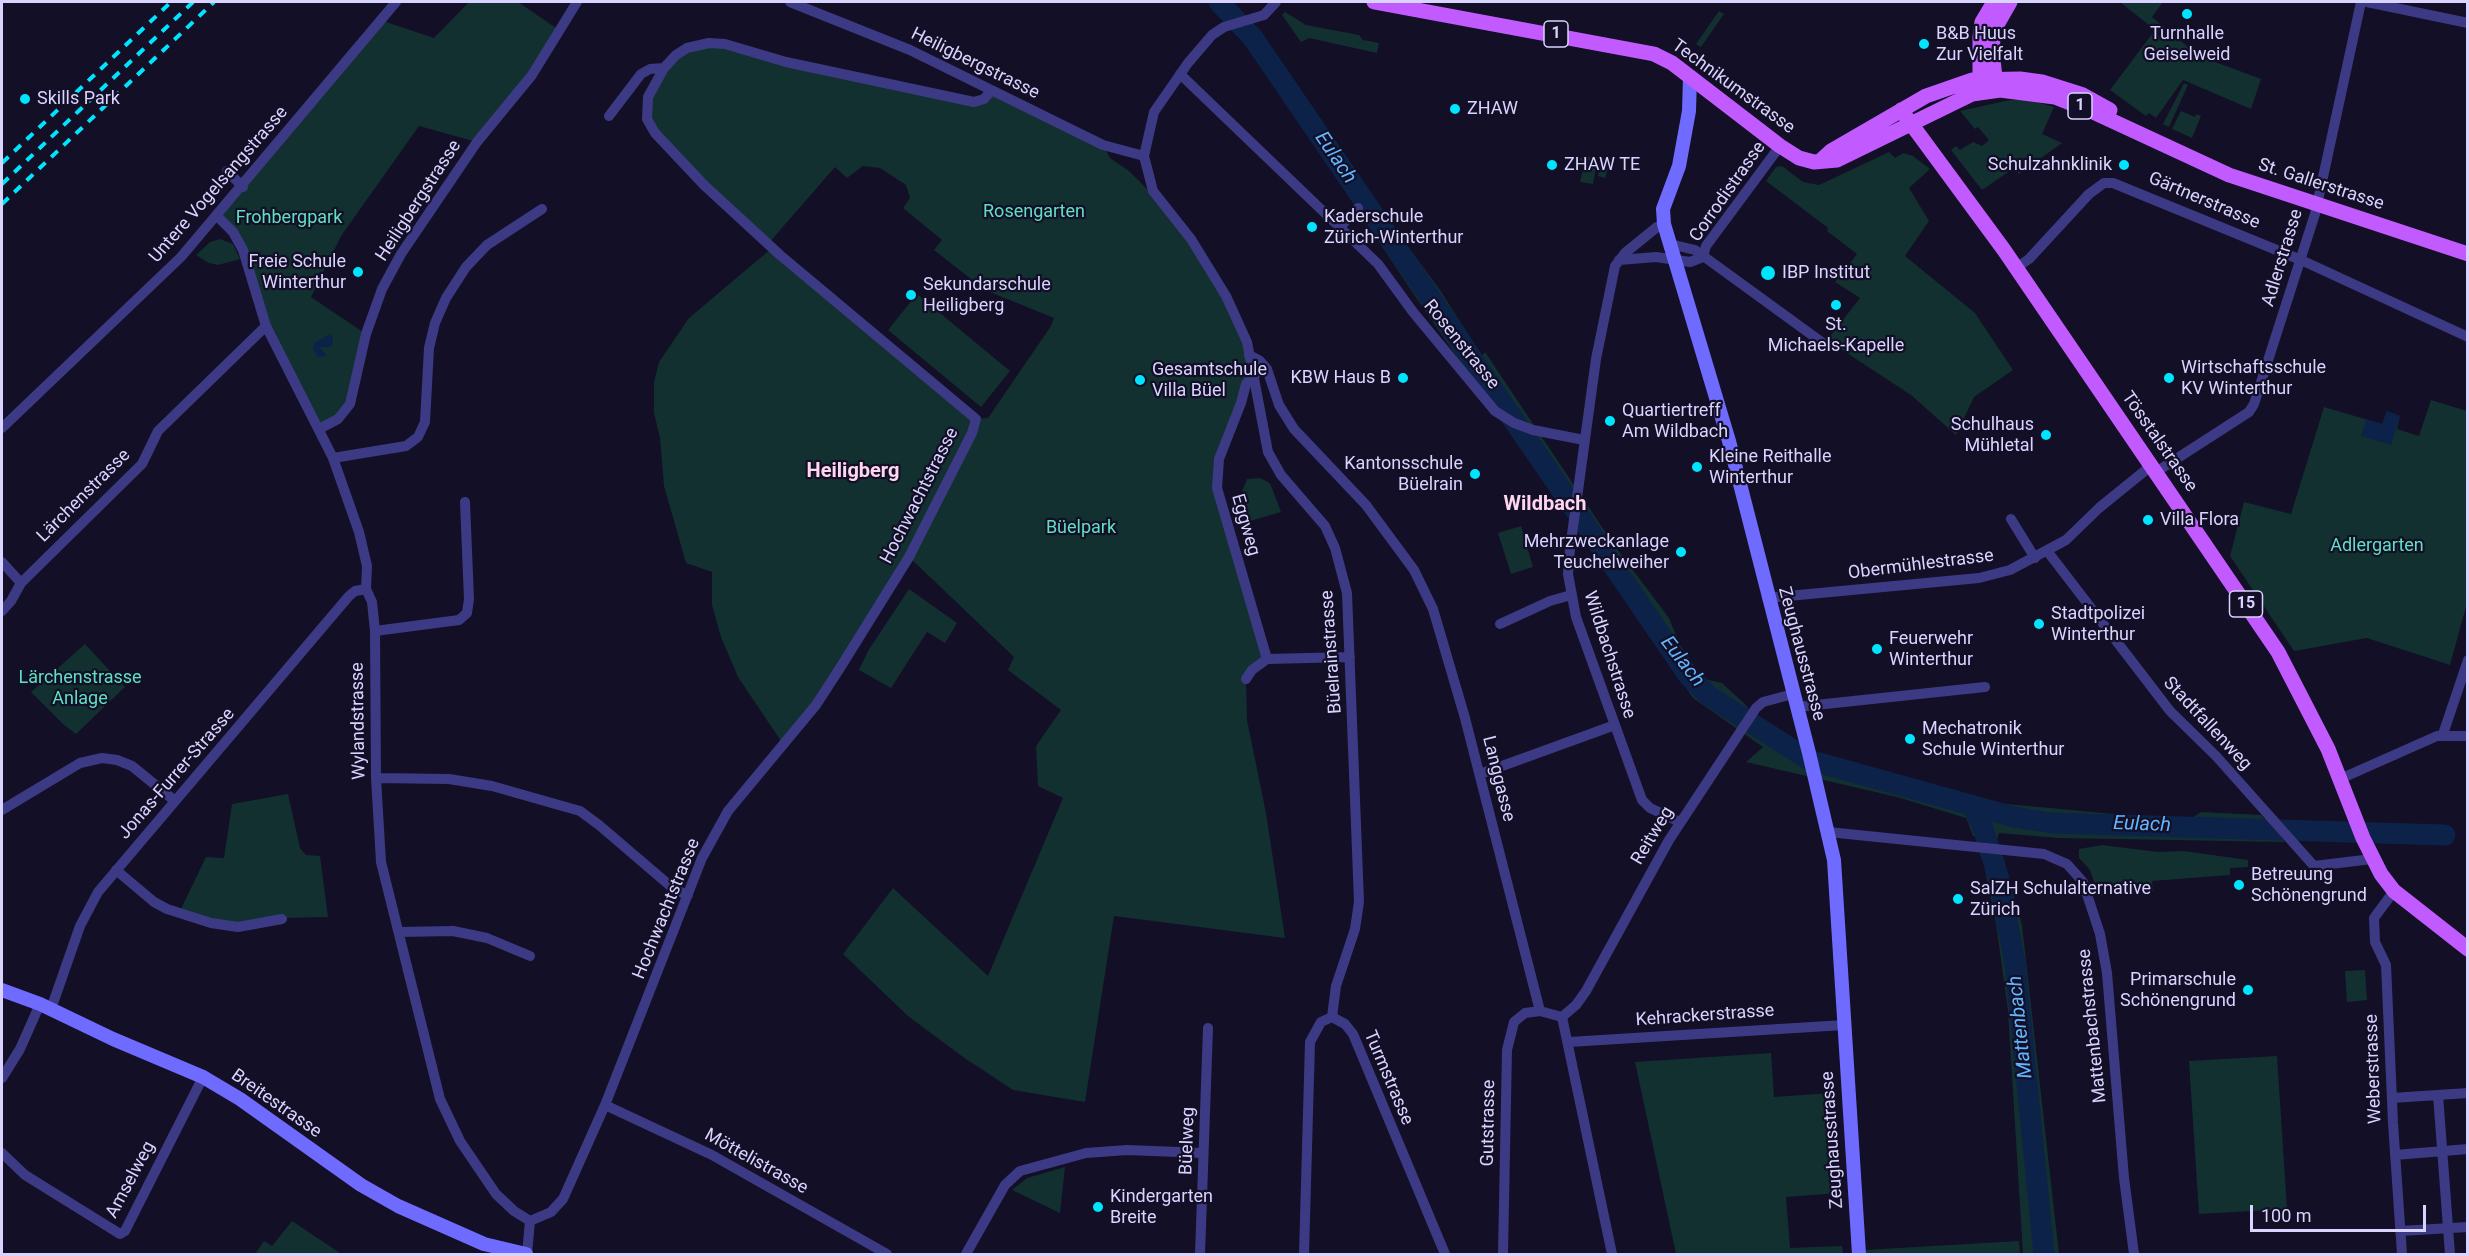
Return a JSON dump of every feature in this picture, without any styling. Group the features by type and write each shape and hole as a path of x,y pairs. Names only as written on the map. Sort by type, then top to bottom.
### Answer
{"main road":[{"name":"Technikumstrasse","path":"1374,2 1642,50 1664,59 1799,158 1820,161 1831,150 1906,116"},
{"path":"1988,83 1981,28 1994,2"},
{"path":"1988,83 1994,30 2010,2"},
{"name":"1","path":"1906,116 1942,88 1988,83"},
{"name":"St. Gallerstrasse","path":"1988,83 2055,97 2093,112 2229,175 2468,255"},
{"name":"Tösstalstrasse","path":"1906,116 2016,268 2278,652 2309,708 2372,859 2394,891 2468,949"}],"street":[{"name":"Untere Vogelsangstrasse","path":"2,428 182,257 396,2"},
{"name":"Heiligbergstrasse","path":"319,429 338,418 350,404 366,334 382,289 401,254 477,142 532,75 577,2"},
{"name":"Heiligbergstrasse","path":"790,2 910,50 1103,145 1144,156"},
{"path":"1144,156 1154,112 1180,74 1212,34 1264,15 1276,2"},
{"name":"Adlerstrasse","path":"2154,468 2249,412 2254,404 2317,204 2361,2"},
{"path":"2367,2 2468,23"},
{"name":"Hochwachtstrasse","path":"530,1221 551,1212 563,1199 605,1105 702,858 728,812 816,705 909,557 972,433 976,418 772,248 704,185 654,133 645,111 648,97 664,68 687,48 709,43 725,44 786,62 974,102 984,99 991,91"},
{"path":"609,116 641,74 650,69 664,68"},
{"name":"Rosenstrasse","path":"1180,74 1378,264 1483,400 1498,414 1533,430 1584,440"},
{"name":"Zeughausstrasse","path":"1690,77 1685,133 1679,166 1663,209 1664,224 1729,441 1834,860 1859,1254"},
{"name":"Corrodistrasse","path":"1703,257 1706,246 1780,146"},
{"name":"Büelrainstrasse","path":"1144,156 1153,192 1191,239 1215,276 1247,342 1255,375 1262,433 1268,452 1281,475 1314,511 1335,548 1347,593 1359,902 1353,936 1336,986 1332,1017"},
{"path":"227,171 243,186"},
{"name":"Gärtnerstrasse","path":"2016,268 2029,259 2089,194 2104,183 2121,184 2301,260 2468,337"},
{"path":"1340,227 1358,208"},
{"path":"333,458 406,446 418,437 425,422 429,348 435,323 446,298 466,267 487,245 542,209"},
{"name":"Wylandstrasse","path":"217,216 233,232 243,250 266,326 333,458 359,532 368,572 366,589 372,602 375,631 376,778 381,862 440,1099 460,1141 496,1194 514,1211 530,1221"},
{"path":"1619,260 1664,224"},
{"path":"1648,235 1643,247 1648,254 1690,262 1703,257"},
{"path":"1670,244 1695,250 1827,346"},
{"path":"1619,260 1656,257"},
{"name":"Wildbachstrasse","path":"1619,260 1605,309 1584,440 1568,574 1570,595 1642,800 1650,808 1680,822"},
{"name":"Lärchenstrasse","path":"2,611 11,601 21,583 142,464 158,431 266,326"},
{"name":"Langgasse","path":"1249,355 1260,361 1267,369 1279,405 1294,429 1366,506 1414,570 1433,609 1480,774 1540,1011"},
{"name":"Eggweg","path":"1255,375 1246,384 1219,459 1217,488 1267,659"},
{"name":"Obermühlestrasse","path":"1767,598 1980,578 2010,570 2048,552 2066,540 2099,508 2154,468"},
{"path":"375,631 459,620 467,613 469,599 465,502"},
{"path":"2010,519 2035,558"},
{"name":"Stadtfallenweg","path":"2048,552 2170,711 2216,756 2314,866 2372,859"},
{"path":"2,562 21,583"},
{"name":"Jonas-Furrer-Strasse","path":"2,1078 46,1007 87,911 116,870 349,596 355,591 366,589"},
{"path":"1500,624 1550,601 1570,595"},
{"path":"1246,679 1252,670 1267,659 1350,657"},
{"path":"2443,734 2468,660"},
{"name":"Reitweg","path":"1562,1017 1576,1005 1586,991 1680,822 1751,715 1763,702 1985,687"},
{"path":"1480,774 1615,725"},
{"path":"2340,779 2443,734 2468,736"},
{"path":"2,810 80,763 102,758 117,760 132,766 175,801"},
{"path":"376,778 449,779 492,786 580,811 675,890 688,895"},
{"name":"Mattenbachstrasse","path":"1828,832 2044,854 2060,859 2073,869 2090,897 2107,973 2124,1179 2134,1254"},
{"path":"116,870 154,902 167,909 211,923 238,927 282,919"},
{"name":"Weberstrasse","path":"2394,891 2374,918 2375,942 2386,965 2402,1254"},
{"path":"399,932 453,931 487,938 530,956"},
{"name":"Breitestrasse","path":"2,990 46,1007 113,1039 203,1077 240,1099 318,1156 384,1198 484,1244 527,1254"},
{"path":"1540,1011 1562,1017 1612,1254"},
{"name":"Gutstrasse","path":"1503,1254 1507,1050 1514,1022 1525,1013 1540,1011"},
{"path":"1304,1254 1310,1042 1321,1022 1332,1017"},
{"name":"Turmstrasse","path":"1332,1017 1345,1024 1353,1034 1445,1254"},
{"name":"Kehrackerstrasse","path":"1569,1042 1844,1025"},
{"name":"Büelweg","path":"1200,1254 1208,1028"},
{"name":"Amselweg","path":"2,1153 25,1175 120,1234 125,1231 203,1077"},
{"path":"2392,1098 2468,1093"},
{"path":"2438,1095 2450,1254"},
{"name":"Möttelistrasse","path":"605,1105 712,1155 887,1254"},
{"path":"2395,1155 2468,1149"},
{"path":"966,1254 1005,1185 1020,1171 1086,1153 1127,1150 1203,1153"},
{"path":"527,1254 530,1221"},
{"path":"2400,1231 2468,1227"}],"green space":[{"name":"Frohbergpark","path":"469,2 518,2 559,30 477,142 419,126 341,236 311,297 366,334 350,404 319,429 266,326 243,250 217,216 380,20 434,38"},
{"path":"2120,2 2163,2 2152,17 2199,56 2261,79 2251,109 2183,80 2156,118 2149,113 2146,116 2110,90 2155,30"},
{"path":"1719,11 1724,14 1701,47 1696,44"},
{"path":"1285,12 1306,25 1359,35 1363,40 1379,43 1377,53 1309,38 1301,42 1282,15"},
{"path":"1235,24 1250,28 1364,192 1367,191 1440,290 1482,356 1485,352 1614,545 1669,618 1689,667 1700,678 1722,683 1747,706 1751,715 1809,753 1996,803 2135,816 2192,818 2201,812 2261,815 2285,842 2058,838 1999,833 1997,839 1973,836 1966,818 1897,797 1746,762 1763,747 1693,698 1417,299 1284,99 1287,96"},
{"path":"709,43 974,102 991,91 1103,145 1110,158 1129,171 1159,201 1215,276 1255,375 1216,471 1267,659 1246,679 1247,720 1266,813 1285,938 1114,916 1085,1102 1013,1090 963,1057 908,1016 843,954 893,888 988,976 1063,798 1038,786 1036,746 1061,710 1008,670 1014,657 909,557 840,668 783,744 738,677 721,637 712,605 712,572 686,563 664,486 660,438 654,413 654,382 659,362 689,318 772,248 976,419 988,418 1051,326 1054,318 985,290 934,250 942,240 903,208 910,198 906,185 880,168 863,166 847,178 835,167 768,244 655,133 648,97 676,55"},
{"path":"2184,83 2188,85 2169,127 2163,124"},
{"path":"2010,100 2030,100 2054,107 2042,134 2062,143 2019,174 2014,168 1982,190 1951,150 1956,146 1960,150 1973,142 1982,146 1989,140 1978,127 1975,129 1960,111"},
{"path":"2181,111 2195,117 2196,114 2201,116 2192,138 2172,129"},
{"path":"1889,152 1895,158 1903,153 1913,156 1930,169 1909,188 1929,221 1905,256 1975,313 2013,370 1974,397 1956,435 1911,395 1827,340 1860,298 1835,282 1857,254 1827,231 1828,228 1766,181 1776,167 1782,166 1803,182 1819,185"},
{"path":"1586,156 1605,162 1608,169 1605,178 1598,176 1600,166 1577,163 1578,159"},
{"path":"1584,165 1596,168 1593,184 1580,182"},
{"path":"220,239 233,244 240,259 218,265 209,263 196,255 210,242"},
{"path":"917,294 1010,371 981,407 888,330"},
{"name":"Adlergarten","path":"2431,400 2467,411 2467,603 2450,665 2367,638 2294,651 2230,556 2244,502 2291,514 2324,407 2382,424 2387,411 2400,416 2397,429 2419,436"},
{"path":"1260,478 1270,483 1281,512 1250,521 1241,494 1247,479"},
{"path":"1521,526 1533,567 1511,574 1498,533"},
{"path":"909,589 957,623 945,643 927,632 891,688 859,670 868,651"},
{"name":"Lärchenstrasse Anlage","path":"85,644 125,687 76,734 31,692"},
{"path":"288,794 300,848 306,855 320,856 328,917 282,918 238,927 179,913 206,857 224,858 232,804"},
{"path":"2102,845 2158,852 2184,851 2248,860 2248,867 2230,868 2230,875 2152,881 2153,892 2099,896 2090,870 2079,858 2079,849"},
{"path":"1982,855 2003,856 2022,925 2059,1254 2023,1254 2008,1011 1996,923"},
{"path":"2365,970 2367,1000 2347,1002 2345,971"},
{"path":"1771,1053 1774,1097 1833,1093 1839,1193 1786,1197 1790,1248 1842,1246 1843,1254 1676,1254 1635,1062"},
{"path":"2277,1056 2287,1209 2199,1214 2189,1061"},
{"path":"1065,1167 1060,1213 1012,1190 1027,1178"},
{"path":"292,1221 343,1254 255,1254 264,1241 272,1246"},
{"path":"2019,1241 2020,1254 1865,1254 1865,1250"}],"water":[{"path":"330,334 333,337 333,343 330,347 319,347 326,354 325,357 317,357 313,348 314,343"},
{"path":"2387,411 2400,416 2391,445 2361,436 2366,419 2382,424"}],"waterway":[{"name":"Eulach","path":"1219,2 1253,38 1688,675 1709,696 1809,760 2014,817 2052,823 2445,835"},
{"name":"Mattenbach","path":"1972,805 1982,825 2000,883 2015,964 2044,1254"}],"railway":[{"path":"2,163 171,2"},
{"path":"2,184 193,2"},
{"path":"2,204 214,2"}],"place":[{"name":"Turnhalle Geiselweid","path":"2187,14"},
{"name":"B&B Huus Zur Vielfalt","path":"1924,44"},
{"name":"Skills Park","path":"25,99"},
{"name":"ZHAW","path":"1455,109"},
{"name":"ZHAW TE","path":"1552,165"},
{"name":"Schulzahnklinik","path":"2124,165"},
{"name":"Kaderschule Zürich-Winterthur","path":"1312,227"},
{"name":"Freie Schule Winterthur","path":"358,272"},
{"name":"IBP Institut","path":"1768,273"},
{"name":"Sekundarschule Heiligberg","path":"911,295"},
{"name":"St. Michaels-Kapelle","path":"1836,305"},
{"name":"KBW Haus B","path":"1403,378"},
{"name":"Wirtschaftsschule KV Winterthur","path":"2169,378"},
{"name":"Gesamtschule Villa Büel","path":"1140,380"},
{"name":"Quartiertreff Am Wildbach","path":"1610,421"},
{"name":"Schulhaus Mühletal","path":"2046,435"},
{"name":"Kleine Reithalle Winterthur","path":"1697,467"},
{"name":"Kantonsschule Büelrain","path":"1475,474"},
{"name":"Villa Flora","path":"2148,520"},
{"name":"Mehrzweckanlage Teuchelweiher","path":"1681,552"},
{"name":"Stadtpolizei Winterthur","path":"2039,624"},
{"name":"Feuerwehr Winterthur","path":"1877,649"},
{"name":"Mechatronik Schule Winterthur","path":"1910,739"},
{"name":"Betreuung Schönengrund","path":"2239,885"},
{"name":"SalZH Schulalternative Zürich","path":"1958,899"},
{"name":"Primarschule Schönengrund","path":"2248,990"},
{"name":"Kindergarten Breite","path":"1098,1207"}],"district":[{"name":"Heiligberg","path":"853,472"},
{"name":"Wildbach","path":"1545,505"}],"park label":[{"name":"Rosengarten","path":"1034,212"},
{"name":"Büelpark","path":"1081,528"}]}
